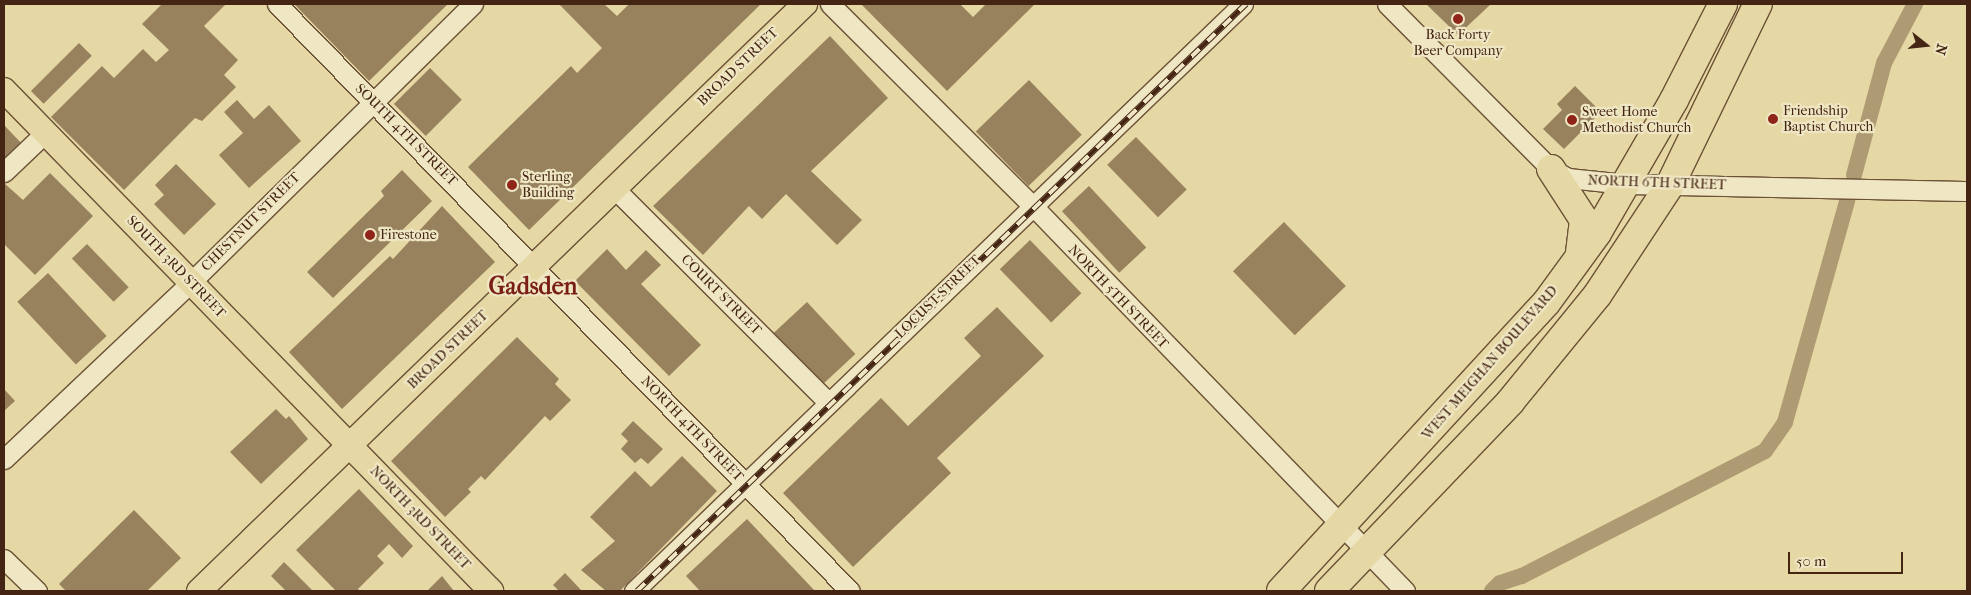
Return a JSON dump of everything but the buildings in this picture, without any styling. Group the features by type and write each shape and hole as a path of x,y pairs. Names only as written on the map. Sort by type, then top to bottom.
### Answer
{"highway":[{"name":"WEST MEIGHAN BOULEVARD","path":"1280,591 1533,318 1580,257 1626,184 1674,100 1723,4"},
{"path":"1329,591 1542,366 1623,258 1670,185 1758,4"},
{"path":"1551,170 1584,220 1580,257"}],"main road":[{"name":"BROAD STREET","path":"199,591 535,266 613,187 805,4"},
{"name":"SOUTH 3RD STREET","path":"4,90 350,444"},
{"name":"NORTH 3RD STREET","path":"350,444 490,591"}],"street":[{"name":"SOUTH 4TH STREET","path":"277,4 535,266"},
{"name":"CHESTNUT STREET","path":"4,459 190,282 473,4"},
{"name":"NORTH 5TH STREET","path":"830,4 1032,205 1405,591"},
{"name":"LOCUST STREET","path":"634,591 1032,205 1243,4"},
{"name":"NORTH 6TH STREET","path":"1388,4 1551,170 1584,182 1967,191"},
{"path":"4,172 45,133"},
{"name":"COURT STREET","path":"613,187 829,403"},
{"name":"NORTH 4TH STREET","path":"535,266 850,591"},
{"path":"4,559 37,591"}],"waterway":[{"path":"1854,175 1884,63 1915,4"},
{"path":"1492,591 1500,583 1522,576 1765,451 1785,422 1847,201"}],"railway":[{"path":"637,591 1246,4"}],"place":[{"name":"Back Forty Beer Company","path":"1458,19"},
{"name":"Friendship Baptist Church","path":"1773,119"},
{"name":"Sweet Home Methodist Church","path":"1572,120"},
{"name":"Sterling Building","path":"512,185"},
{"name":"Firestone","path":"370,235"}],"district":[{"name":"Gadsden","path":"533,287"}]}
